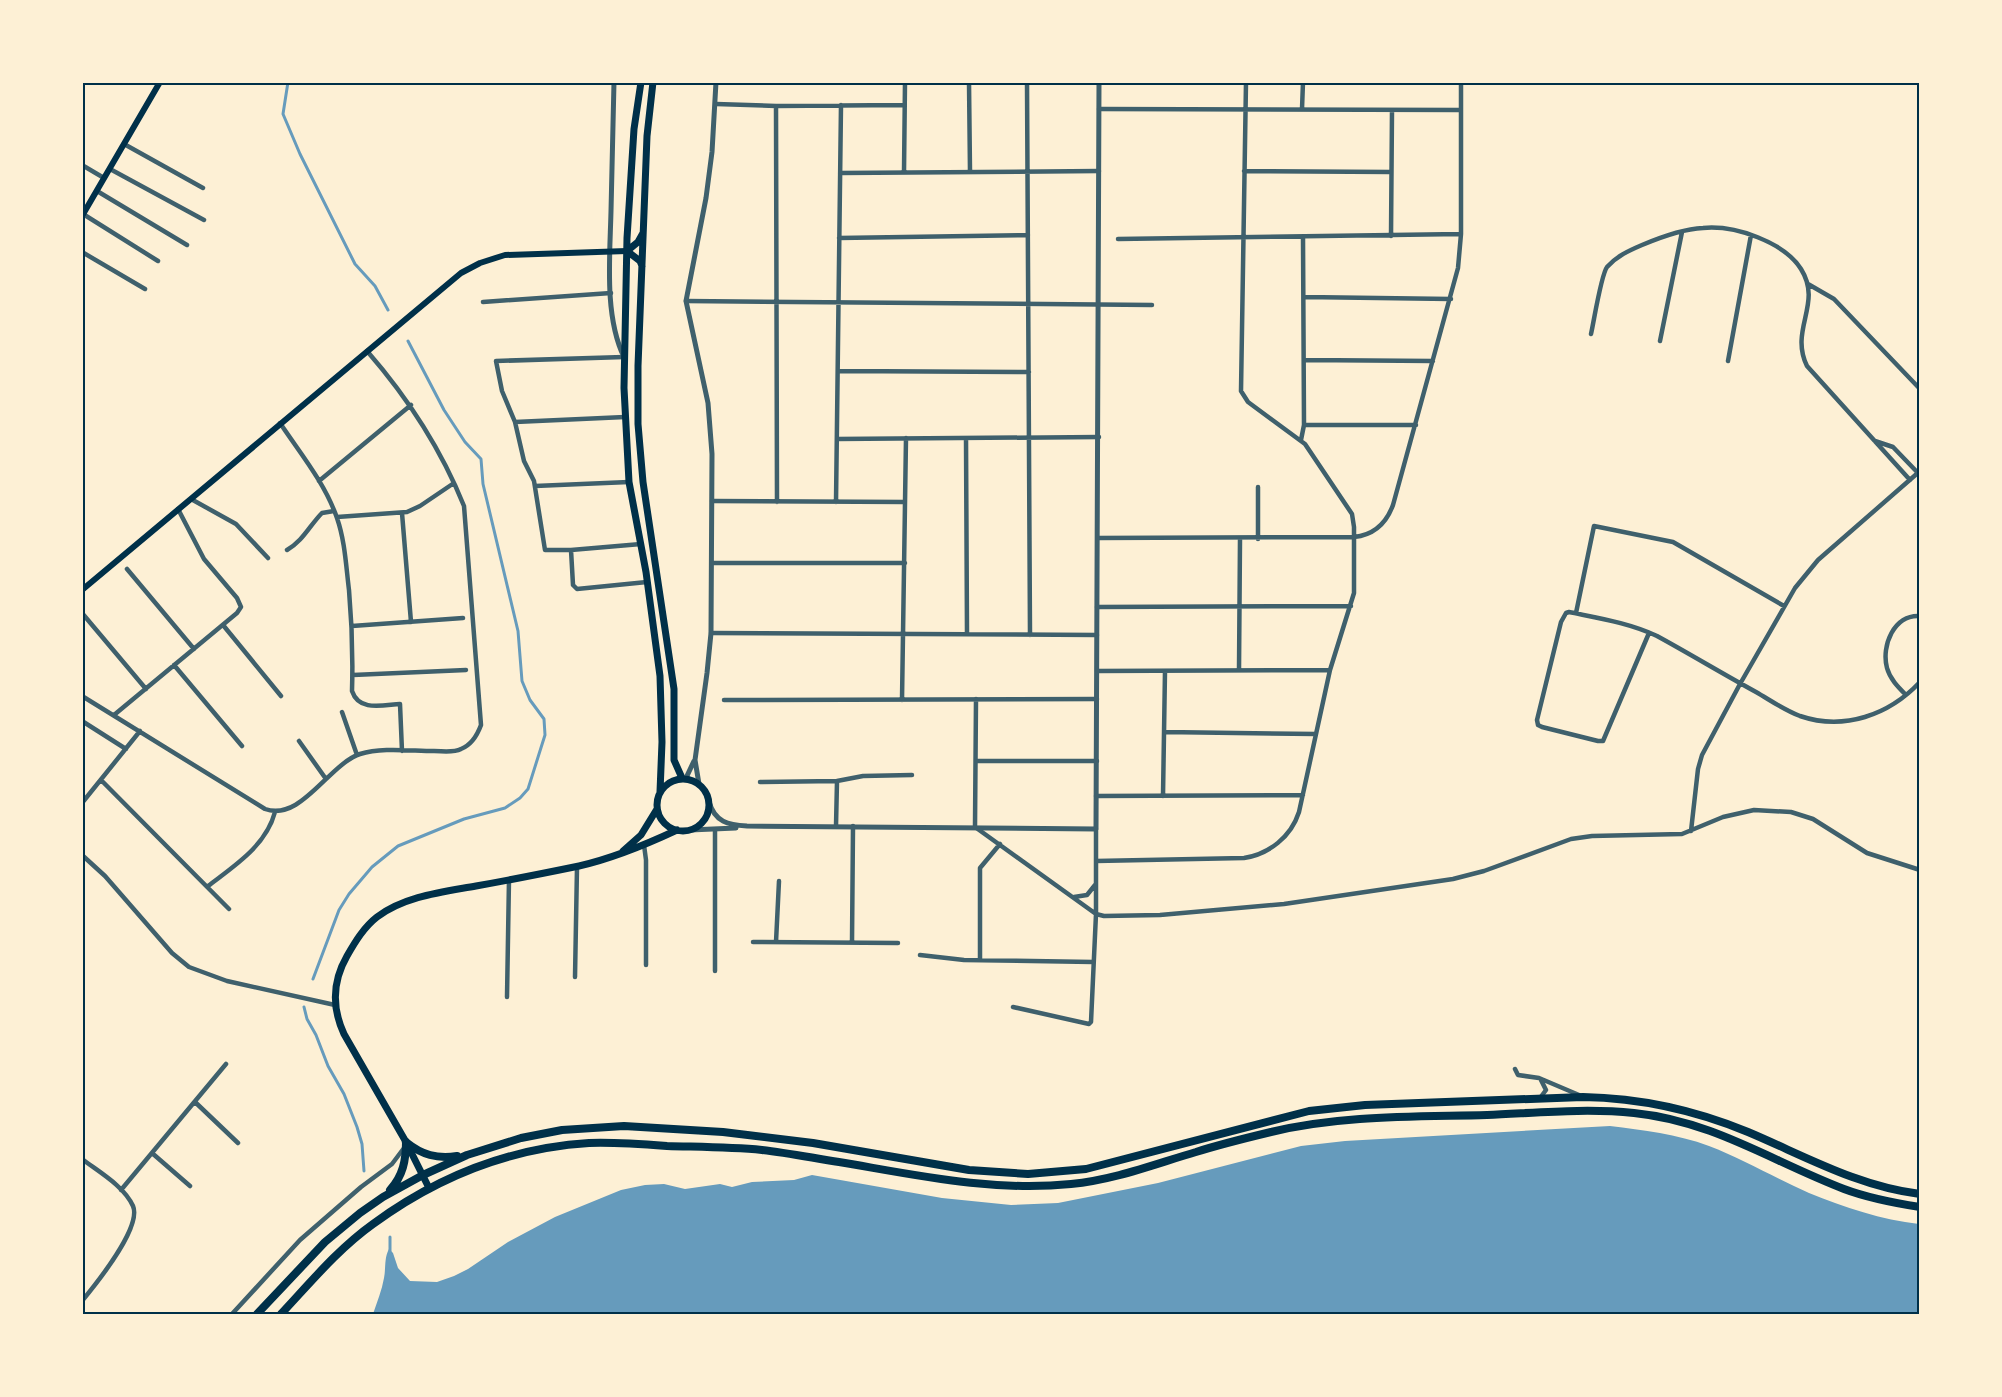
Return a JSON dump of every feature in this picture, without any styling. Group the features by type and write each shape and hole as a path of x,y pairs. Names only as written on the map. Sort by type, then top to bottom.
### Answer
{"highway":[{"path":"257,1314 325,1242 352,1219 383,1197 423,1175 467,1155 521,1138 562,1130 604,1126 645,1126 768,1136 969,1170 1008,1174 1047,1173 1104,1164 1309,1111 1365,1105 1583,1097 1636,1101 1685,1110 1748,1132 1847,1176 1876,1186 1920,1194"},
{"path":"281,1314 359,1235 390,1212 429,1188 478,1166 513,1155 557,1147 611,1143 765,1150 972,1184 1011,1186 1068,1184 1129,1172 1200,1150 1272,1132 1325,1122 1352,1119 1598,1111 1654,1116 1700,1126 1842,1188 1920,1208"},
{"path":"406,1142 430,1156 467,1155"},
{"path":"383,1197 401,1173 406,1156 406,1142"}],"main road":[{"path":"83,215 160,82"},
{"path":"615,856 628,848 641,835 657,809 662,742 661,691 648,582 629,482 625,417 627,251 634,129 641,82"},
{"path":"653,82 647,136 638,381 640,453 673,680 674,760 684,778"},
{"path":"82,590 461,273 480,263 505,255 627,251 638,242 644,232"},
{"path":"627,251 640,261 642,268"},
{"path":"429,1188 337,1018 335,992 340,969 361,934 382,914 399,905 424,896 577,867 615,856 677,830 690,830 704,819 709,802 706,792 699,784 684,778 670,782 660,792"},
{"path":"657,809 665,824 677,830"}],"street":[{"path":"614,82 611,293 615,332 624,357 496,361 502,391 515,422 521,452 535,486 545,550 641,544"},
{"path":"699,784 694,760 711,633 712,454 708,403 686,301 706,198 716,104 716,82"},
{"path":"904,172 905,82"},
{"path":"969,82 970,172"},
{"path":"1027,82 1030,635"},
{"path":"1013,1007 1089,1024 1091,1022 1096,914 1100,305 1099,82"},
{"path":"1096,861 1244,858 1266,852 1288,833 1297,819 1330,670 1351,606 1354,575 1352,514 1301,440 1248,402 1240,386 1246,82"},
{"path":"1302,109 1303,82"},
{"path":"1098,538 1354,537 1367,535 1376,530 1388,516 1416,425 1460,260 1461,82"},
{"path":"716,104 904,105"},
{"path":"836,502 841,105"},
{"path":"776,106 777,502"},
{"path":"1099,109 1461,110"},
{"path":"1390,236 1392,110"},
{"path":"124,144 203,188"},
{"path":"82,165 105,178"},
{"path":"110,169 204,220"},
{"path":"840,173 1099,171"},
{"path":"1244,171 1391,172"},
{"path":"97,191 187,245"},
{"path":"83,215 158,261"},
{"path":"1591,334 1605,270 1621,254 1682,231 1704,227 1751,235 1771,243 1785,252 1802,270 1808,284 1808,309 1800,338 1803,359 1807,366 1910,480"},
{"path":"1660,340 1682,231"},
{"path":"1118,239 1461,234"},
{"path":"839,238 1028,235"},
{"path":"1728,361 1751,235"},
{"path":"1301,440 1304,425 1303,237"},
{"path":"82,252 146,289"},
{"path":"1808,284 1834,299 1920,389"},
{"path":"483,302 611,293"},
{"path":"1304,297 1451,298"},
{"path":"686,301 1152,305"},
{"path":"84,699 114,715 265,809 275,812 296,805 326,778 357,755 402,751 454,751 472,742 481,725 466,514 454,483 411,405 367,351"},
{"path":"1304,360 1433,361"},
{"path":"837,371 1029,372"},
{"path":"319,481 411,405"},
{"path":"515,422 625,417"},
{"path":"280,423 319,481 337,517 344,548 352,626 352,691 354,697 370,706 400,704 402,751"},
{"path":"1304,425 1416,425"},
{"path":"837,439 1099,437"},
{"path":"902,700 906,438"},
{"path":"966,438 967,634"},
{"path":"1690,831 1699,763 1784,606 1800,581 1818,560 1919,472 1893,447 1875,441"},
{"path":"535,486 629,482"},
{"path":"337,517 402,513 420,506 454,483"},
{"path":"1258,487 1258,539"},
{"path":"191,498 236,524 268,558"},
{"path":"712,501 905,502"},
{"path":"114,715 223,625 241,607 204,559 178,509"},
{"path":"287,550 294,546 322,513 334,511"},
{"path":"402,513 411,622"},
{"path":"1576,613 1594,526 1673,542 1784,606"},
{"path":"1239,670 1240,539"},
{"path":"572,550 573,585 577,589 648,582"},
{"path":"712,563 905,563"},
{"path":"127,569 194,649"},
{"path":"1097,607 1351,606"},
{"path":"82,613 146,688"},
{"path":"1649,633 1603,741 1553,730 1538,724 1537,720 1561,622 1566,613 1576,613 1614,622 1649,633 1798,715 1829,721 1850,720 1889,707 1920,681"},
{"path":"1906,695 1893,681 1888,669 1887,646 1892,631 1902,621 1912,616 1920,616"},
{"path":"352,626 463,618"},
{"path":"223,625 281,696"},
{"path":"711,633 1097,635"},
{"path":"174,665 242,746"},
{"path":"353,675 466,670"},
{"path":"1097,671 1330,670"},
{"path":"1163,796 1165,671"},
{"path":"975,827 976,699"},
{"path":"724,700 1097,699"},
{"path":"342,712 357,755"},
{"path":"82,721 126,749"},
{"path":"82,802 140,731"},
{"path":"1164,732 1316,734"},
{"path":"299,741 326,778"},
{"path":"684,778 694,760"},
{"path":"975,761 1096,762"},
{"path":"760,782 837,781 862,776 912,775"},
{"path":"101,780 229,909"},
{"path":"836,826 837,781"},
{"path":"1096,796 1303,795"},
{"path":"709,802 713,814 721,820 747,826 1096,829"},
{"path":"975,827 1096,914 1104,916 1160,915 1318,900 1465,877 1578,837 1662,836 1690,831 1744,811 1791,812 1826,826 1867,853 1920,870"},
{"path":"208,886 253,850 267,831 275,812"},
{"path":"690,830 747,826"},
{"path":"852,826 852,942"},
{"path":"715,830 715,971"},
{"path":"980,960 980,868 1000,844"},
{"path":"644,845 646,965"},
{"path":"82,855 105,876 172,953 189,967 227,981 335,1005"},
{"path":"575,977 577,867"},
{"path":"507,997 508,879"},
{"path":"777,942 779,881"},
{"path":"1072,897 1087,895 1096,882"},
{"path":"753,942 898,942"},
{"path":"920,955 980,960 1093,962"},
{"path":"121,1190 226,1064"},
{"path":"1515,1069 1518,1075 1539,1078 1583,1097"},
{"path":"1536,1100 1546,1091 1539,1078"},
{"path":"195,1102 238,1143"},
{"path":"232,1314 300,1240 361,1187 392,1164 399,1157 406,1142"},
{"path":"152,1153 190,1186"},
{"path":"82,1159 121,1190 134,1209 133,1223 107,1269 82,1301"}],"water":[{"path":"1610,1126 1685,1138 1722,1151 1809,1193 1836,1203 1877,1216 1919,1224 1919,1314 373,1314 385,1274 389,1249 393,1253 398,1268 410,1281 437,1282 468,1269 508,1242 555,1217 621,1190 645,1185 664,1184 685,1189 720,1184 732,1187 752,1182 794,1180 812,1175 942,1198 1011,1205 1058,1203 1158,1183 1301,1146 1345,1141"}],"waterway":[{"path":"288,82 283,114 300,154 355,264 375,286 388,310"},
{"path":"313,979 339,910 349,894 372,867 398,846 464,819 505,808 520,798 528,789 545,735 544,719 530,700 522,681 518,631 483,484 481,459 465,442 444,410 408,341"},
{"path":"304,1007 307,1019 328,1066 344,1094 357,1127 362,1144 364,1171"},
{"path":"390,1237 390,1252"}]}
